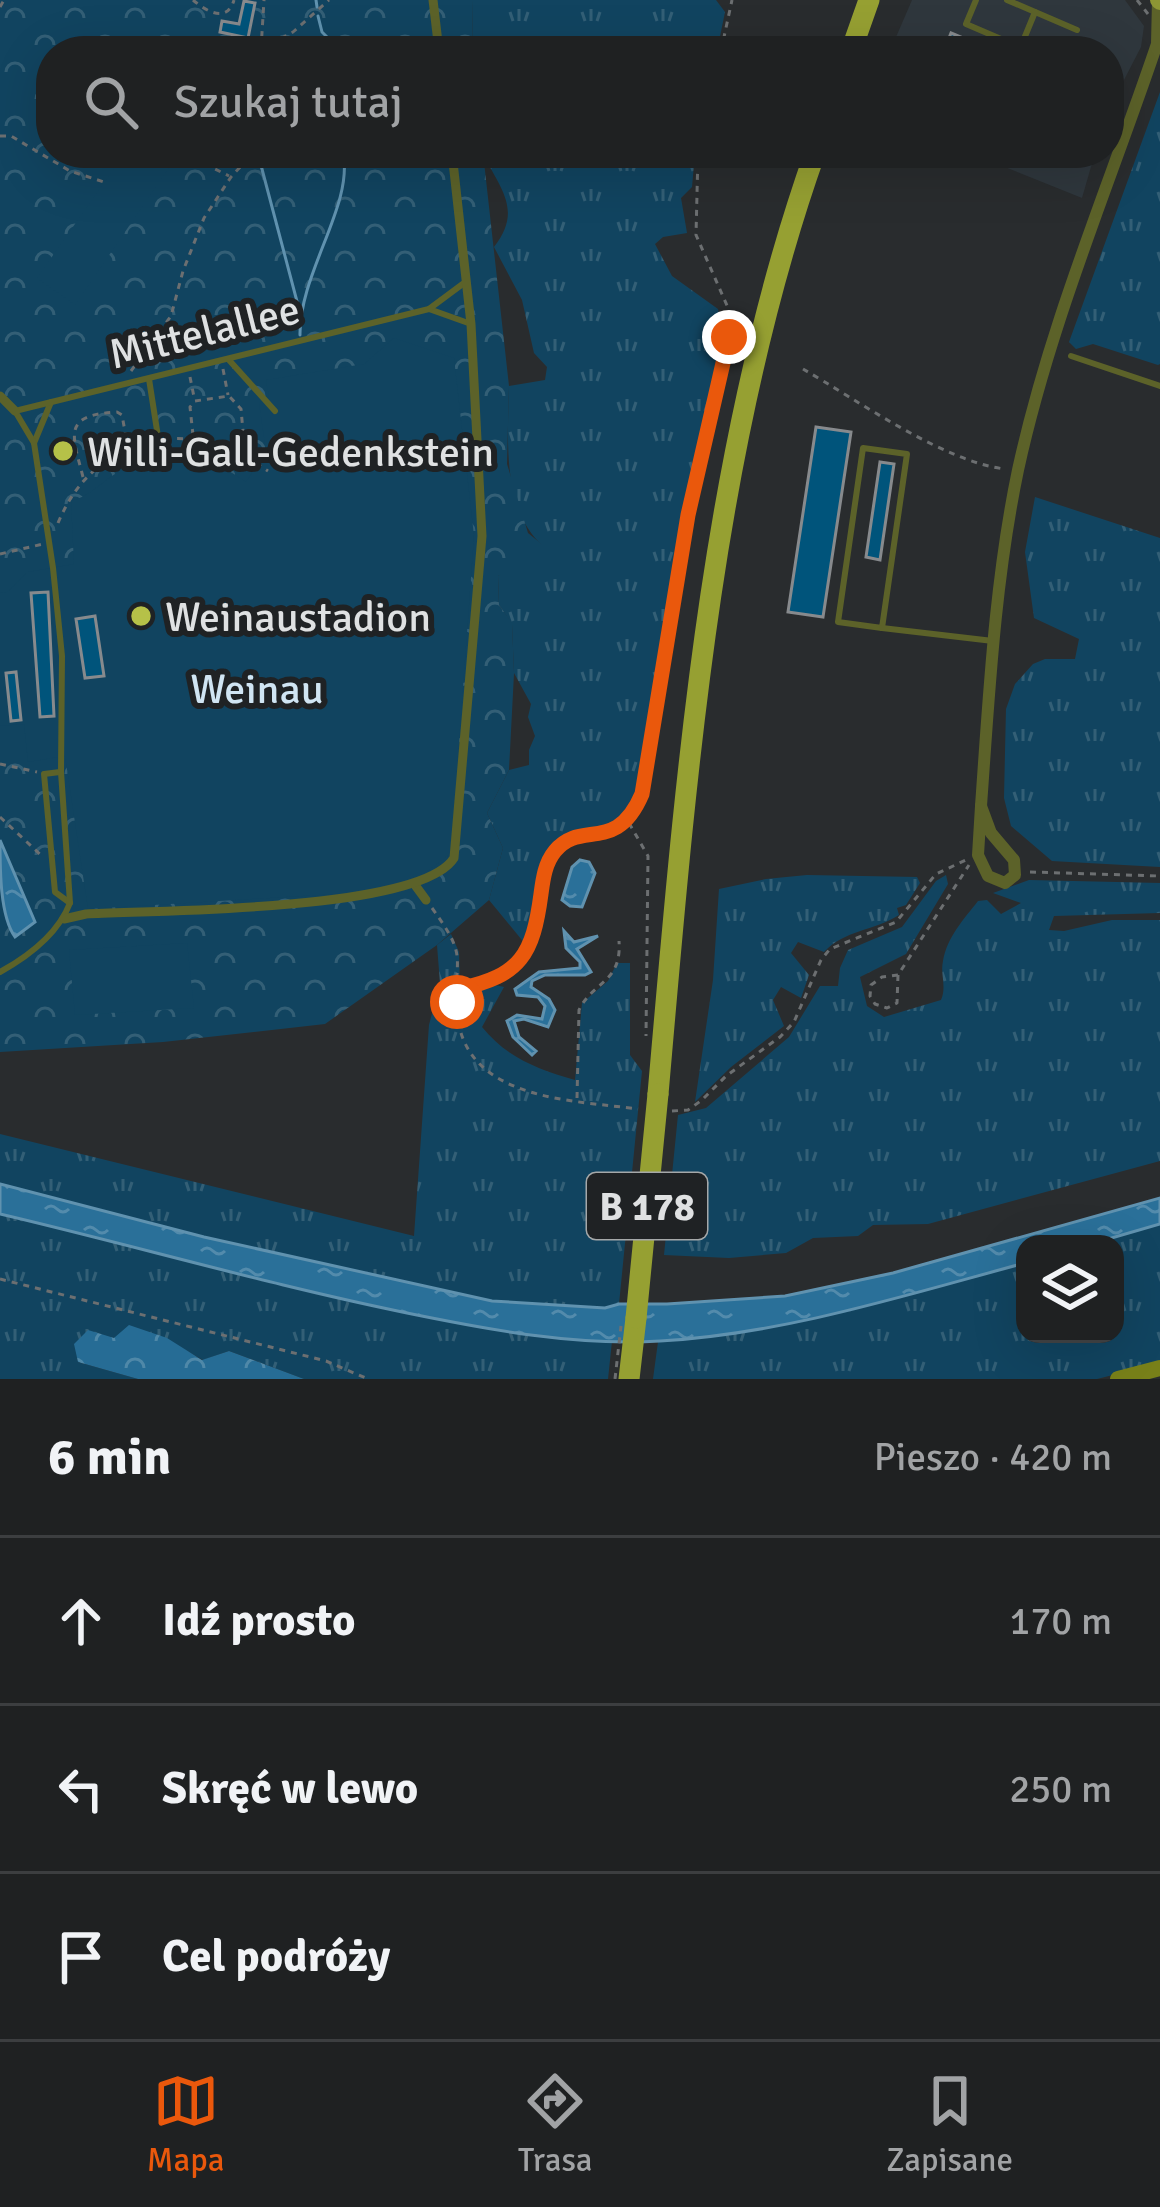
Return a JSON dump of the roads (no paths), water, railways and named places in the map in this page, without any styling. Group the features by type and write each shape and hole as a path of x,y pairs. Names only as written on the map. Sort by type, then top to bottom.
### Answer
{"highway":[{"path":"856,36 869,0"},
{"name":"B 178","path":"629,1379 662,1103 693,728 717,567 757,359 792,217 810,168"}],"main road":[{"path":"1118,1379 1160,1369"}],"street":[{"path":"433,0 438,36"},
{"path":"1124,152 1155,70 1159,0"},
{"path":"64,919 369,896 415,885 448,868 454,858 482,536 471,324 454,168"},
{"path":"981,806 992,833 1015,860 1016,872 1009,881 998,882 984,872 979,855 981,806 993,641 1018,470 1052,343 1118,168"},
{"path":"0,396 15,411"},
{"path":"415,885 426,900"}],"lane":[{"path":"976,0 966,24 994,36"},
{"path":"1007,0 1077,30"},
{"path":"1025,36 1035,12"},
{"name":"Mittelallee","path":"15,411 429,309 467,281"},
{"path":"429,309 471,324"},
{"path":"1071,356 1160,386"},
{"path":"225,361 274,411"},
{"path":"149,379 161,456"},
{"path":"34,443 51,402"},
{"path":"0,972 23,959 64,919 70,903 61,772 62,656 34,443 15,411"},
{"path":"882,628 907,454 863,448 838,622 882,628 993,641"},
{"path":"61,772 44,774 56,892 70,903"}],"water":[{"path":"0,840 35,922 15,937 4,905"},
{"path":"580,860 589,862 595,873 582,907 570,906 562,900 572,867"},
{"path":"564,931 574,942 598,936 577,949 591,972 545,975 532,981 531,987 549,999 555,1010 548,1027 524,1019 514,1021 519,1037 536,1051 532,1055 513,1037 507,1021 517,1015 542,1019 545,1006 538,997 517,995 515,989 539,972 580,968 566,948"},
{"path":"0,1184 204,1237 492,1301 605,1308 785,1296 893,1273 1016,1238 1016,1265 799,1322 706,1337 596,1341 501,1331 407,1313 0,1214"},
{"path":"1160,1198 1160,1224 1122,1235 1028,1235"}],"waterway":[{"path":"316,0 317,7"},
{"path":"318,16 326,36"},
{"path":"262,168 299,309"},
{"path":"300,335 308,288 341,195 344,168"}],"place":[{"name":"Willi-Gall-Gedenkstein","path":"63,451"},
{"name":"Weinaustadion","path":"141,616"}],"park label":[{"name":"Weinau","path":"257,688"}]}
